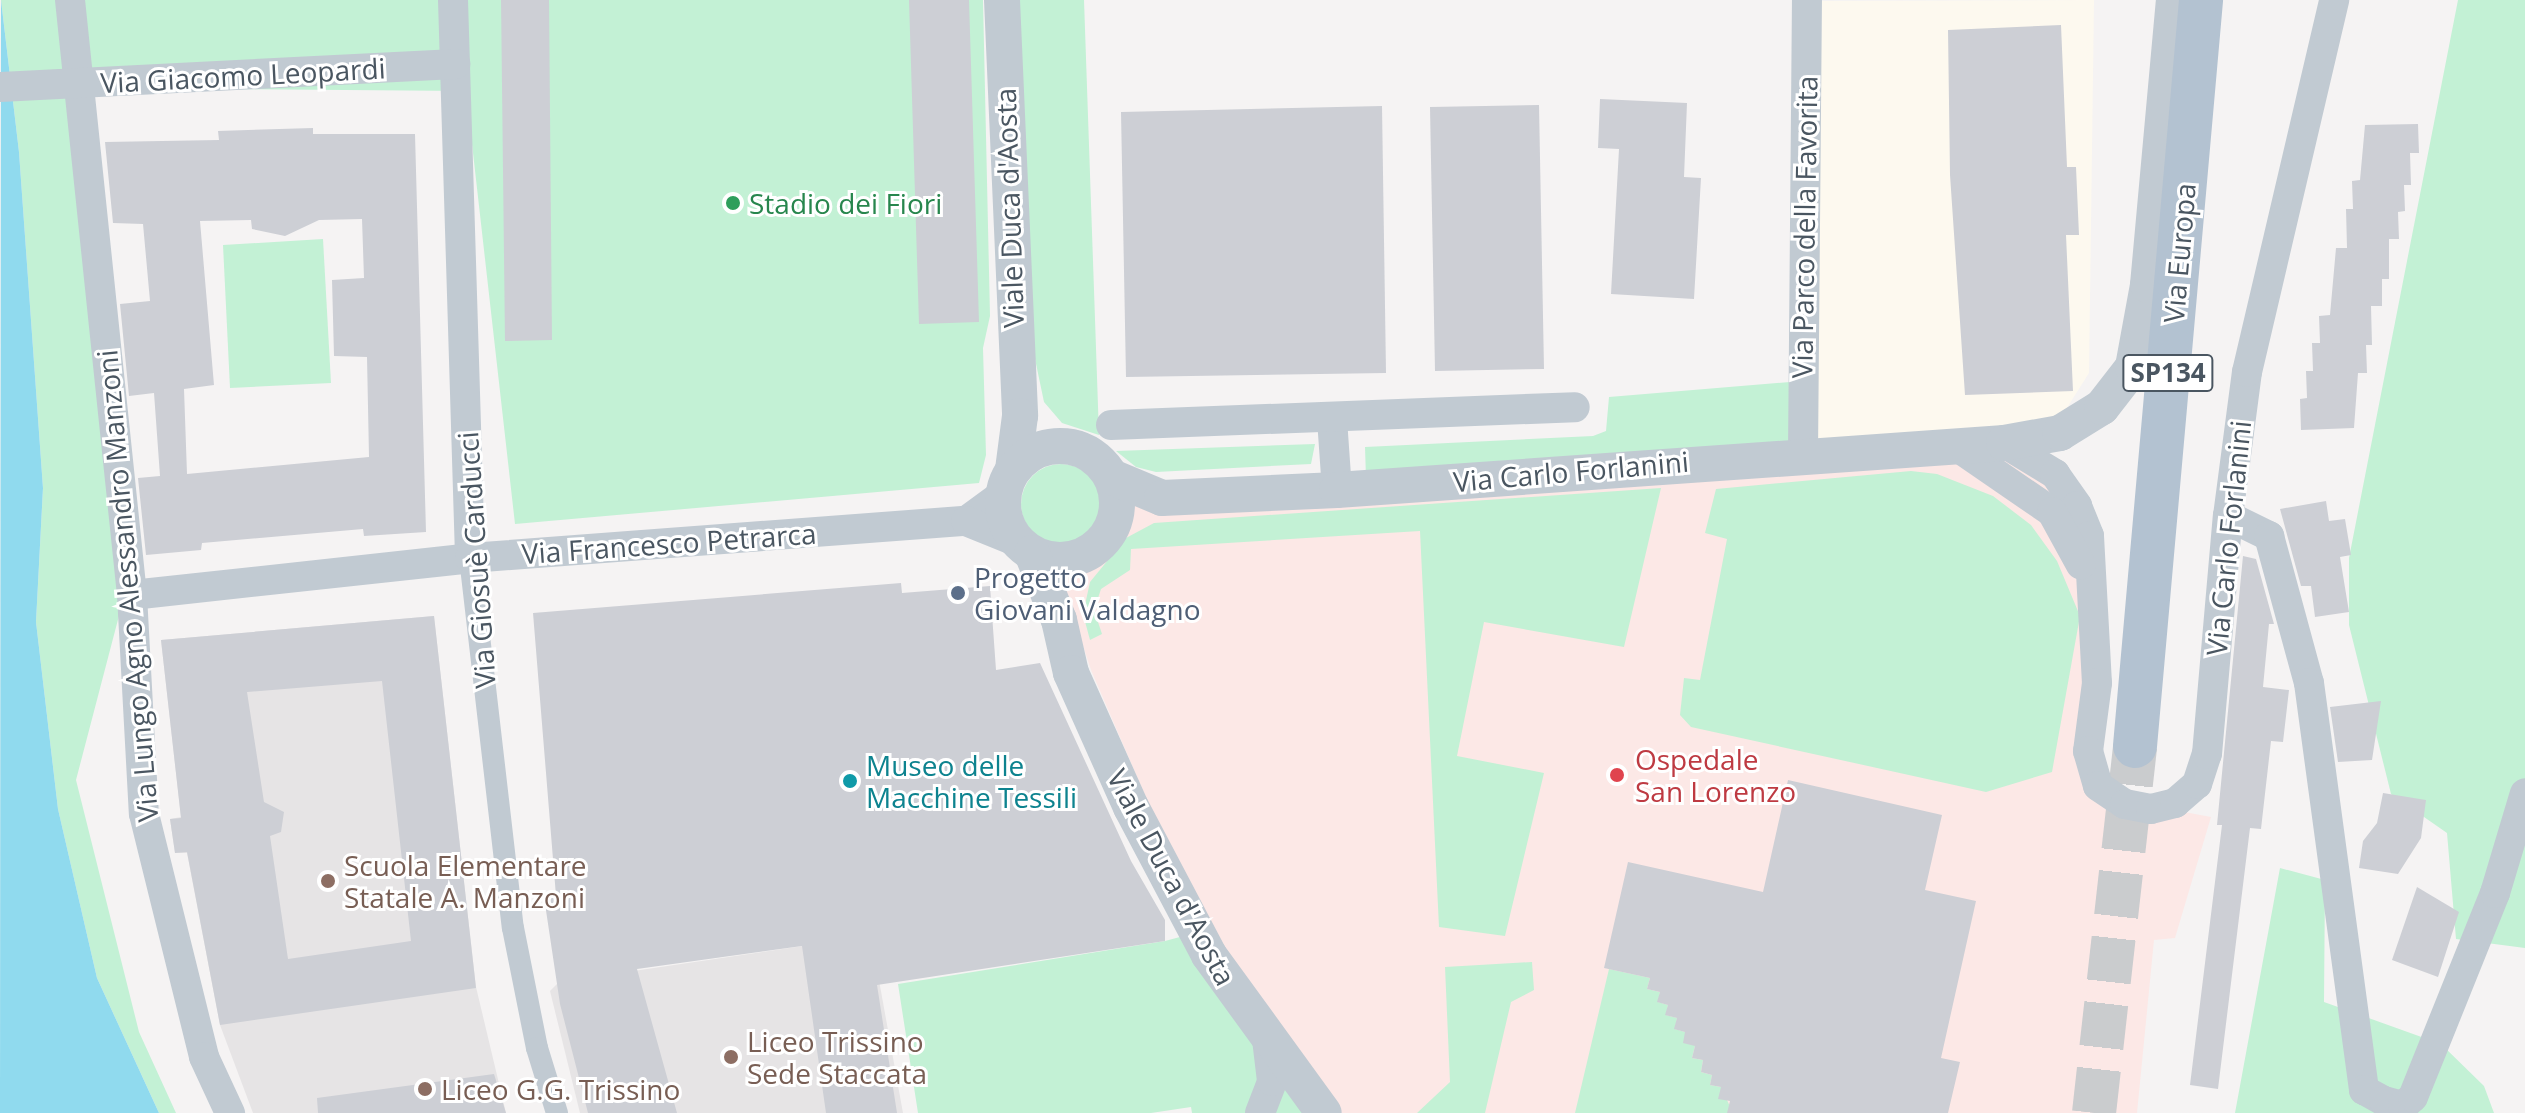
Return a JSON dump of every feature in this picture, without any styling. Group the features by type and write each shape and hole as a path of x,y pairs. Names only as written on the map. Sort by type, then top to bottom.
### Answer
{"main road":[{"name":"Via Europa","path":"2135,746 2201,0"}],"street":[{"name":"Via Lungo Agno Alessandro Manzoni","path":"70,0 132,595 144,814 204,1057 230,1113"},
{"name":"Via Giosuè Carducci","path":"453,0 470,558 513,928 537,1048 557,1113"},
{"name":"Viale Duca d'Aosta","path":"1002,0 1020,416 1008,482"},
{"name":"Via Parco della Favorita","path":"1803,454 1807,0"},
{"path":"1953,444 2004,443 2060,433 2102,407 2133,367 2148,285 2174,0"},
{"name":"Via Carlo Forlanini","path":"2004,443 2055,474 2077,506 2089,536 2096,600 2097,683 2088,751 2098,786 2125,804 2151,809 2175,803 2197,784 2207,754 2228,516 2247,372 2334,0"},
{"name":"Via Giacomo Leopardi","path":"0,87 455,64"},
{"path":"1111,425 1332,419 1575,407"},
{"path":"1020,416 1059,445 1090,453 1112,477 1162,498"},
{"path":"1332,419 1337,490"},
{"name":"Via Carlo Forlanini","path":"1162,498 1337,490 1953,444 2052,512 2096,600"},
{"path":"1059,445 1033,452 1008,482 966,521 1049,559 1084,555"},
{"path":"1059,620 1084,555 1103,540 1115,519 1112,477"},
{"path":"1008,482 1003,511 1025,547"},
{"path":"1115,519 1162,498"},
{"path":"2228,516 2269,536 2309,683 2364,1090 2384,1101 2403,1106 2413,1097 2495,893 2525,793"},
{"name":"Via Francesco Petrarca","path":"132,595 470,558 966,521"},
{"name":"Viale Duca d'Aosta","path":"1025,547 1059,620 1071,673 1131,807 1209,955 1267,1039 1324,1113"},
{"path":"1260,1113 1272,1081 1267,1039"}],"shaded area":[{"path":"2094,0 2089,373 2044,444 1801,448 1811,1"},
{"name":"Ospedale San Lorenzo","path":"2044,444 2099,591 2085,752 2110,798 2211,817 2175,938 2154,940 2137,1113 1315,1113 1187,893 1091,670 1064,588 1089,539 1148,490"},
{"name":"Scuola Elementare Statale A. Manzoni","path":"434,616 476,987 506,1113 253,1113 220,1025 187,853 175,853 170,819 181,817 161,640"},
{"name":"Liceo Trissino Sede Staccata","path":"871,936 903,1113 580,1113 550,991 559,982"}],"green space":[{"name":"Stadio dei Fiori","path":"1,0 983,0 990,316 983,348 986,455 979,483 515,524 466,91 84,88 126,589 76,780 139,1032 176,1113 159,1113 97,978 58,809 36,622 43,488 19,152"},
{"path":"994,0 1084,0 1099,435 1062,423 1044,402 1030,335"},
{"path":"2458,0 2525,0 2525,948 2456,939 2447,833 2391,794 2349,625 2349,558"},
{"path":"323,239 331,383 230,388 223,245"},
{"path":"1802,381 1801,448 1366,478 1365,447 1593,436 1606,431 1609,397"},
{"path":"1315,444 1311,464 1156,472 1136,467 1116,451"},
{"path":"1061,464 1076,467 1089,476 1098,489 1101,504 1098,519 1089,532 1076,541 1061,544 1046,541 1033,532 1024,519 1021,504 1024,489 1033,476 1046,467"},
{"path":"1911,471 1937,474 1993,496 2031,525 2057,561 2080,616 2052,772 1986,792 1691,727 1680,715 1684,678 1700,680 1727,539 1705,533 1716,489"},
{"path":"1661,488 1624,647 1484,622 1457,756 1544,773 1505,936 1439,927 1420,531 1131,549 1130,570 1101,589 1094,610 1102,634 1090,640 1083,614 1090,582 1126,538 1154,523"},
{"path":"2280,868 2325,880 2324,1002 2441,1044 2484,1086 2494,1113 2235,1113"},
{"path":"1206,930 1308,1113 1192,1113 1191,1107 1151,1113 918,1113 898,984 1165,941"},
{"path":"1532,962 1534,990 1511,1002 1485,1113 1417,1113 1450,1082 1445,967"},
{"path":"1609,969 1650,978 1647,989 1660,992 1658,1002 1668,1005 1666,1015 1677,1018 1675,1029 1685,1032 1695,1046 1692,1058 1703,1060 1701,1072 1712,1075 1710,1085 1721,1087 1733,1113 1575,1113"}],"water":[{"path":"1,0 19,152 43,488 36,622 58,809 97,978 159,1113 0,1113"}],"building":[{"path":"501,0 549,0 552,340 505,341"},
{"path":"909,0 969,0 979,322 919,324"},
{"path":"2061,25 2067,167 2076,167 2079,235 2066,235 2073,391 1965,395 1950,175 1948,30"},
{"path":"1600,99 1687,103 1684,177 1701,178 1694,299 1611,294 1619,149 1598,148"},
{"path":"1539,105 1544,369 1435,371 1430,107"},
{"path":"1382,106 1386,373 1126,377 1121,112"},
{"path":"2418,124 2419,153 2410,153 2411,185 2404,185 2405,211 2398,212 2399,239 2389,239 2389,279 2382,279 2382,306 2371,306 2372,345 2366,345 2367,373 2358,373 2354,428 2301,430 2300,399 2307,398 2306,371 2313,371 2312,343 2320,343 2319,316 2330,315 2336,248 2347,248 2346,209 2353,209 2352,181 2360,180 2365,125"},
{"path":"313,128 313,134 415,134 426,532 364,536 363,529 202,543 201,550 146,555 138,478 160,476 154,393 129,396 120,304 150,301 143,224 113,223 105,142 219,140 218,131","holes":["362,219 364,278 332,280 334,356 367,357 369,457 187,474 184,389 214,385 200,221 251,220 252,229 285,236 319,220"]},
{"path":"2326,501 2329,521 2345,519 2351,555 2340,557 2349,612 2315,617 2311,586 2301,586 2280,509"},
{"path":"2243,556 2256,559 2274,624 2269,624 2263,687 2289,690 2283,742 2271,741 2261,829 2250,828 2218,1089 2190,1085 2222,825 2217,825"},
{"path":"901,583 902,593 990,586 996,670 1040,663 1131,861 1165,920 1165,941 877,985 897,1113 826,1113 802,946 637,969 677,1113 588,1113 560,1004 544,897 556,896 533,613"},
{"path":"434,616 476,988 220,1025 187,852 175,853 170,819 181,818 161,640","holes":["382,681 411,941 288,959 270,836 281,832 284,812 264,802 247,692"]},
{"path":"2381,701 2372,760 2338,762 2330,707"},
{"path":"1788,780 1942,815 1925,890 1976,901 1941,1058 1960,1062 1948,1113 1727,1113 1730,1101 1718,1099 1721,1087 1710,1085 1712,1075 1701,1072 1703,1060 1692,1058 1695,1046 1683,1043 1685,1032 1674,1029 1677,1018 1665,1015 1668,1005 1657,1002 1660,992 1647,989 1650,978 1604,968 1628,862 1763,892"},
{"path":"2383,793 2426,800 2421,838 2398,874 2359,868 2363,841 2377,823"},
{"path":"2417,887 2459,912 2438,977 2392,960"},
{"name":"Liceo G.G. Trissino","path":"494,1074 506,1113 318,1113 317,1098"}],"tunnel":[{"path":"2094,1113 2135,746"}],"place":[{"name":"Stadio dei Fiori","path":"733,203"},
{"name":"Progetto Giovani Valdagno","path":"958,593"},
{"name":"Ospedale San Lorenzo","path":"1617,775"},
{"name":"Museo delle Macchine Tessili","path":"850,781"},
{"name":"Scuola Elementare Statale A. Manzoni","path":"328,881"},
{"name":"Liceo Trissino Sede Staccata","path":"731,1057"},
{"name":"Liceo G.G. Trissino","path":"425,1089"}]}
